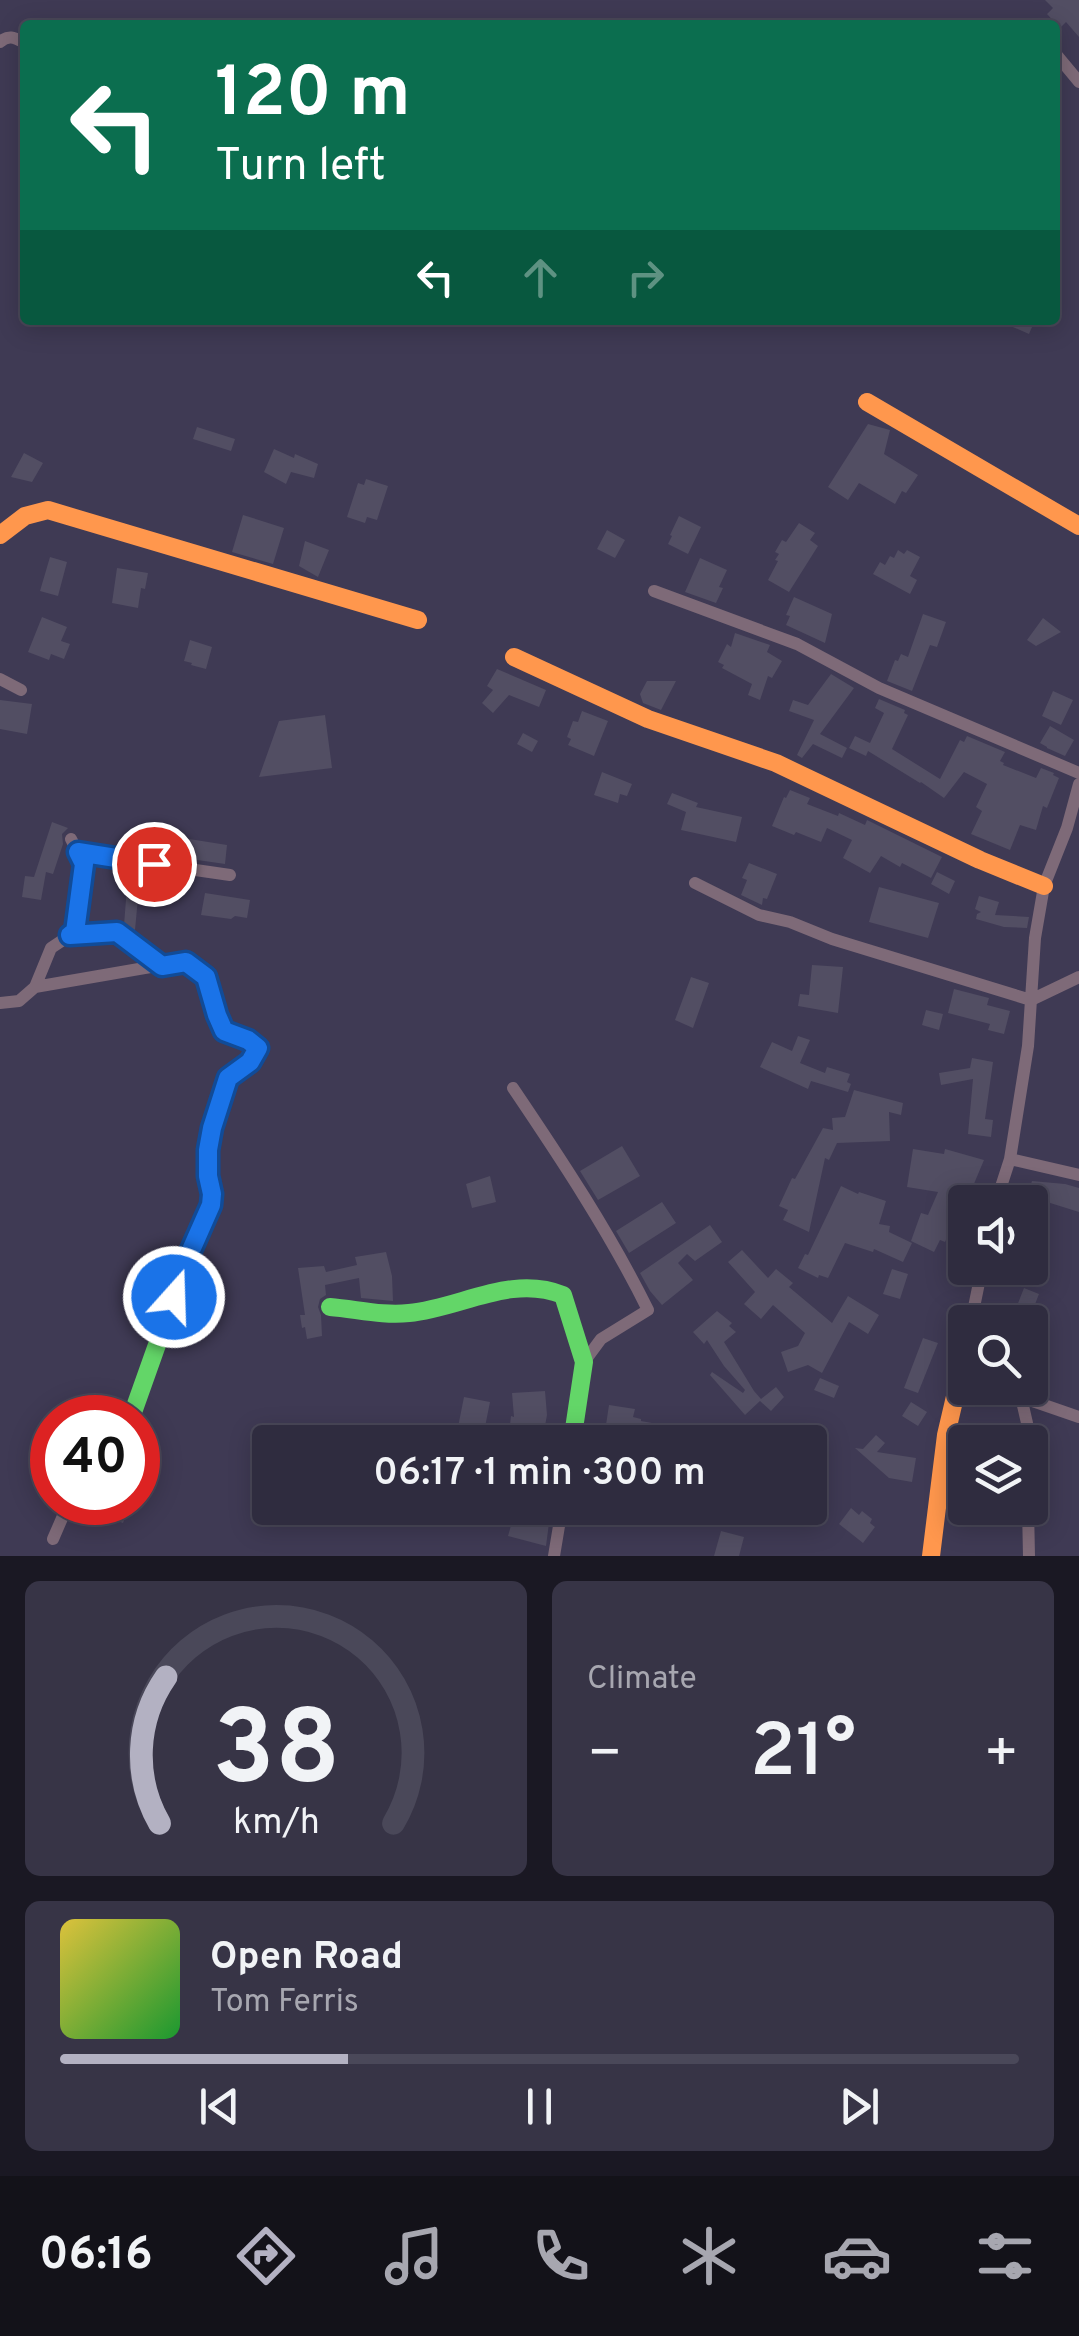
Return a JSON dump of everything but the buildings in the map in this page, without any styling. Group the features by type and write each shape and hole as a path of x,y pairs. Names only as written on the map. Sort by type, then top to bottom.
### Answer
{"street":[{"path":"1060,59 1079,82"},
{"path":"867,402 1079,526"},
{"path":"0,536 26,516 48,510 418,620"},
{"path":"654,591 796,644 878,688 1079,774"},
{"path":"514,657 648,719 776,762 980,860 1044,886"},
{"path":"0,679 21,690"},
{"path":"1002,1185 1010,1159 1028,1046 1035,938 1044,886 1079,784"},
{"path":"0,1003 20,1001 35,986 51,948 75,932 84,864 71,839"},
{"path":"78,852 230,875"},
{"path":"695,883 759,915 1031,1000 1079,978"},
{"path":"70,935 117,932 162,966"},
{"path":"35,986 186,962 206,977 224,1031 258,1048 250,1062 228,1078 208,1150 211,1205 184,1266 139,1395"},
{"path":"512,1088 574,1180 648,1310 601,1340 584,1362"},
{"path":"1010,1159 1079,1175"},
{"path":"330,1306 408,1313 504,1291 552,1288 564,1295 584,1362 575,1425"},
{"path":"931,1556 946,1435 955,1405"},
{"path":"1047,1405 1079,1416"},
{"path":"53,1539 59,1525"},
{"path":"554,1556 559,1525"},
{"path":"1028,1525 1029,1556"}],"traffic: fast":[{"path":"139,1395 211,1205 208,1151 227,1078 249,1062 258,1048 225,1031 206,977 186,962 162,965"},
{"path":"330,1307 399,1314 505,1290 524,1288 563,1295 584,1362 575,1425"}],"traffic: slow":[{"path":"867,402 1079,526"},
{"path":"0,535 25,516 48,510 418,620"},
{"path":"514,657 648,719 776,763 980,860 1044,886"},
{"path":"931,1556 953,1405"}],"route":[{"path":"154,864 78,852 84,864 75,932 70,935 117,932 162,966 186,962 206,977 224,1031 258,1048 250,1062 228,1078 208,1150 211,1205 174,1297"}]}
